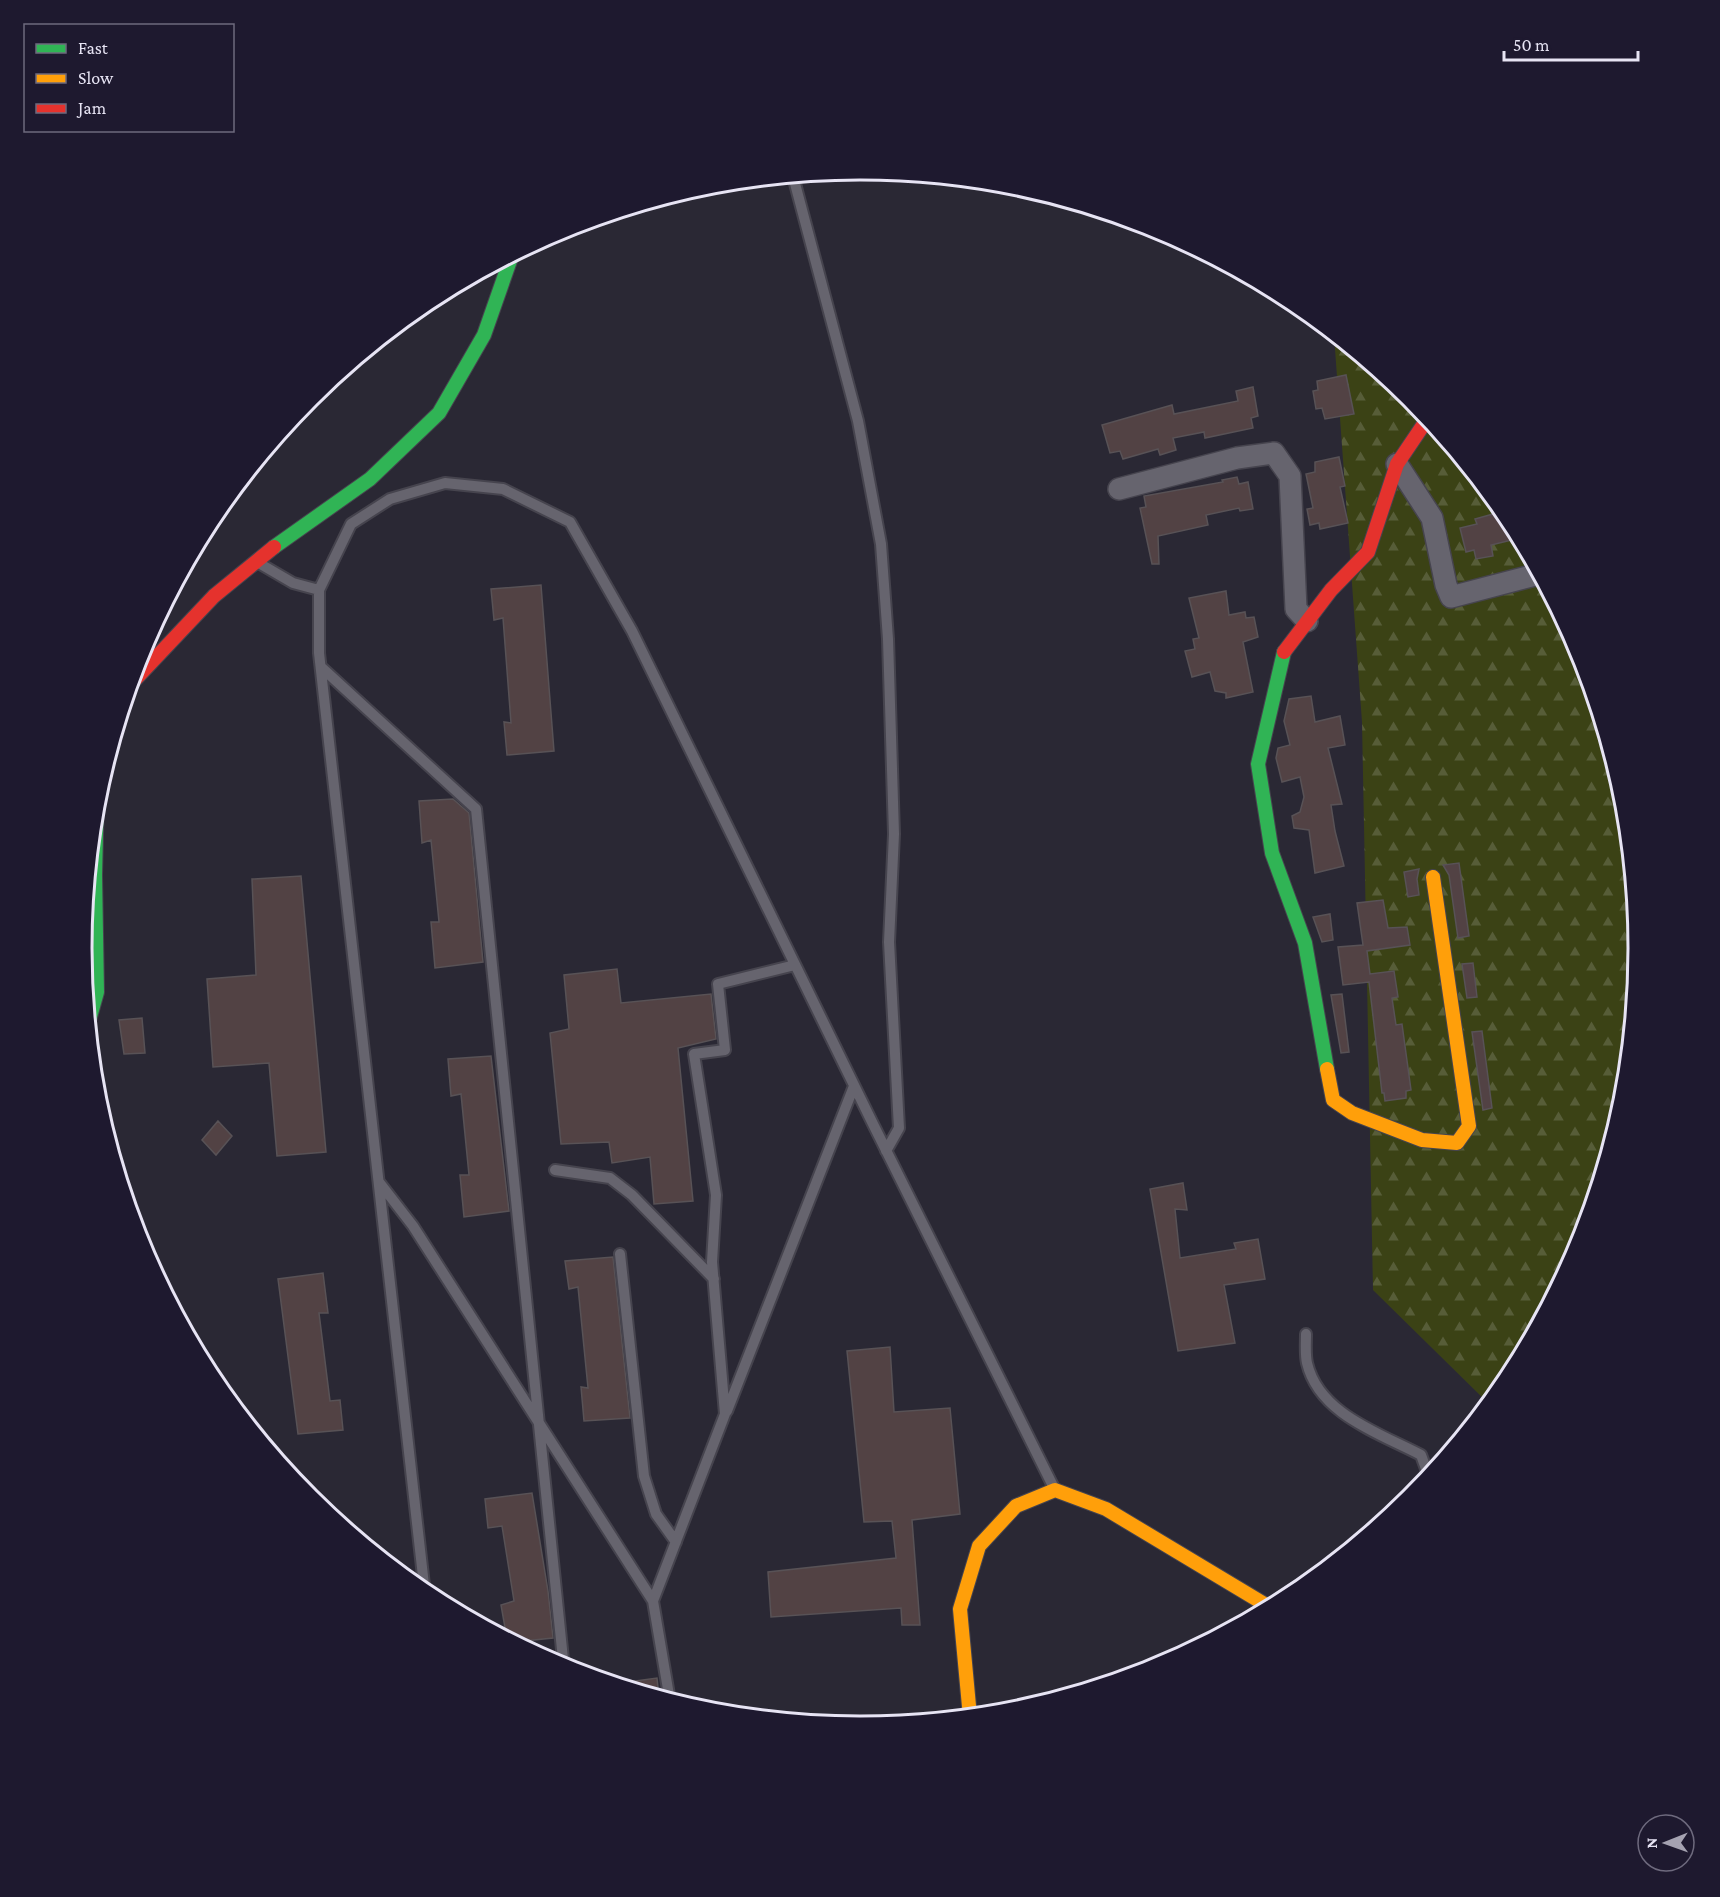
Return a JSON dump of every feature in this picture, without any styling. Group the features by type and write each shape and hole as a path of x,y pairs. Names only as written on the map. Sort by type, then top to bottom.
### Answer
{"street":[{"path":"144,670 214,596 255,561 370,479 440,412 484,335 508,265"},
{"path":"1423,426 1397,464 1368,552 1331,590 1282,654 1258,764 1272,853 1305,943 1333,1100 1352,1113 1422,1140 1457,1143 1469,1126 1433,877"},
{"path":"1119,489 1237,458 1274,453 1290,476 1296,609 1307,621"},
{"path":"1397,464 1432,518 1446,585 1451,597 1532,576"},
{"path":"94,1004 97,992 95,878"},
{"path":"969,1709 960,1609 979,1546 1016,1506 1055,1490 1106,1509 1263,1602"}],"lane":[{"path":"795,184 858,421 881,544 888,639 894,834 889,942 899,1128 886,1151"},
{"path":"423,1580 319,652 319,590 351,524 390,499 445,483 503,489 570,522 632,631 886,1151 1055,1490"},
{"path":"255,561 292,583 319,590"},
{"path":"321,668 476,809 563,1658"},
{"path":"725,1414 712,1262 716,1195 694,1054 725,1050 718,984 795,965"},
{"path":"653,1601 854,1086"},
{"path":"555,1170 610,1178 632,1195 714,1279"},
{"path":"378,1181 413,1227 539,1420 653,1601 669,1693"},
{"path":"620,1254 644,1476 656,1514 676,1542"},
{"path":"1306,1334 1307,1362 1316,1385 1340,1413 1420,1455 1426,1468"}],"green space":[{"path":"1335,344 1367,371 1438,442 1470,481 1526,564 1570,654 1588,701 1614,799 1622,848 1627,898 1627,999 1614,1098 1602,1147 1588,1196 1549,1288 1526,1333 1483,1398 1373,1290 1362,722"}],"building":[{"path":"1346,375 1354,414 1325,419 1322,408 1316,409 1313,391 1318,390 1317,381"},
{"path":"1253,387 1258,416 1251,418 1253,428 1205,438 1204,432 1173,438 1176,450 1160,455 1158,449 1123,459 1120,451 1110,453 1102,425 1172,405 1174,414 1238,401 1236,391"},
{"path":"1339,457 1345,486 1340,487 1348,523 1320,529 1319,523 1310,525 1307,509 1313,508 1306,474 1315,472 1315,462"},
{"path":"1237,477 1239,484 1248,482 1253,509 1240,511 1239,508 1206,515 1208,525 1158,536 1159,564 1152,564 1140,508 1146,507 1144,496 1223,482 1222,480"},
{"path":"1493,514 1511,540 1491,545 1493,556 1476,559 1474,550 1466,552 1460,528 1477,524 1475,519"},
{"path":"541,585 554,751 507,755 504,722 511,723 503,618 494,620 491,589"},
{"path":"1226,591 1229,615 1245,612 1246,618 1254,617 1258,637 1243,642 1253,692 1226,698 1226,693 1215,691 1210,672 1192,677 1185,651 1195,649 1193,639 1199,638 1189,598"},
{"path":"1311,696 1315,722 1340,716 1345,745 1328,748 1342,804 1331,805 1344,866 1315,873 1309,830 1294,828 1292,816 1300,812 1304,797 1300,777 1282,782 1276,758 1278,748 1290,745 1284,721 1289,699"},
{"path":"453,799 469,813 483,962 435,968 431,922 439,922 431,840 422,843 419,801"},
{"path":"1459,863 1469,936 1458,938 1449,875 1443,865"},
{"path":"1419,869 1417,879 1419,895 1408,897 1404,872"},
{"path":"301,876 326,1152 277,1156 269,1063 213,1067 207,979 256,975 252,879"},
{"path":"1383,900 1388,928 1407,927 1410,945 1367,951 1370,974 1394,971 1398,997 1392,998 1396,1025 1402,1024 1411,1090 1406,1091 1406,1098 1385,1101 1384,1093 1382,1093 1369,982 1343,985 1338,947 1363,945 1357,903"},
{"path":"1330,914 1333,940 1322,942 1313,917"},
{"path":"1473,963 1477,997 1467,998 1462,964"},
{"path":"617,969 621,1003 711,994 716,1039 678,1048 693,1201 654,1204 650,1157 612,1163 609,1142 561,1144 550,1033 569,1029 564,975"},
{"path":"1342,994 1349,1052 1341,1053 1331,995"},
{"path":"142,1018 145,1053 124,1054 119,1020"},
{"path":"1482,1031 1492,1108 1483,1110 1472,1032"},
{"path":"491,1056 509,1211 464,1217 460,1175 469,1175 461,1094 451,1096 448,1059"},
{"path":"218,1121 232,1136 216,1155 202,1140"},
{"path":"1183,1183 1187,1210 1175,1209 1180,1258 1236,1249 1234,1243 1258,1239 1265,1279 1224,1285 1235,1343 1178,1351 1150,1189"},
{"path":"613,1257 630,1418 584,1421 581,1387 588,1388 578,1287 569,1289 565,1261"},
{"path":"323,1273 328,1313 319,1313 330,1401 340,1400 343,1430 298,1434 278,1279"},
{"path":"890,1347 894,1412 950,1408 960,1514 912,1520 920,1625 902,1625 901,1608 771,1617 768,1572 896,1558 892,1521 864,1522 847,1351"},
{"path":"532,1493 553,1638 526,1641 505,1630 501,1605 514,1601 502,1526 488,1528 485,1499"},
{"path":"657,1678 658,1690 631,1682"}],"traffic: fast":[{"path":"274,547 370,479 439,413 484,335 508,265"},
{"path":"1284,652 1258,764 1272,853 1305,943 1327,1069"},
{"path":"94,1004 97,992 95,878"}],"traffic: slow":[{"path":"1327,1069 1333,1100 1352,1113 1422,1140 1457,1143 1469,1126 1433,877"},
{"path":"969,1709 960,1609 979,1546 1016,1506 1055,1490 1106,1509 1262,1603"}],"traffic: jam":[{"path":"1284,652 1331,590 1368,552 1397,464 1423,426"},
{"path":"144,670 214,596 274,547"}]}
